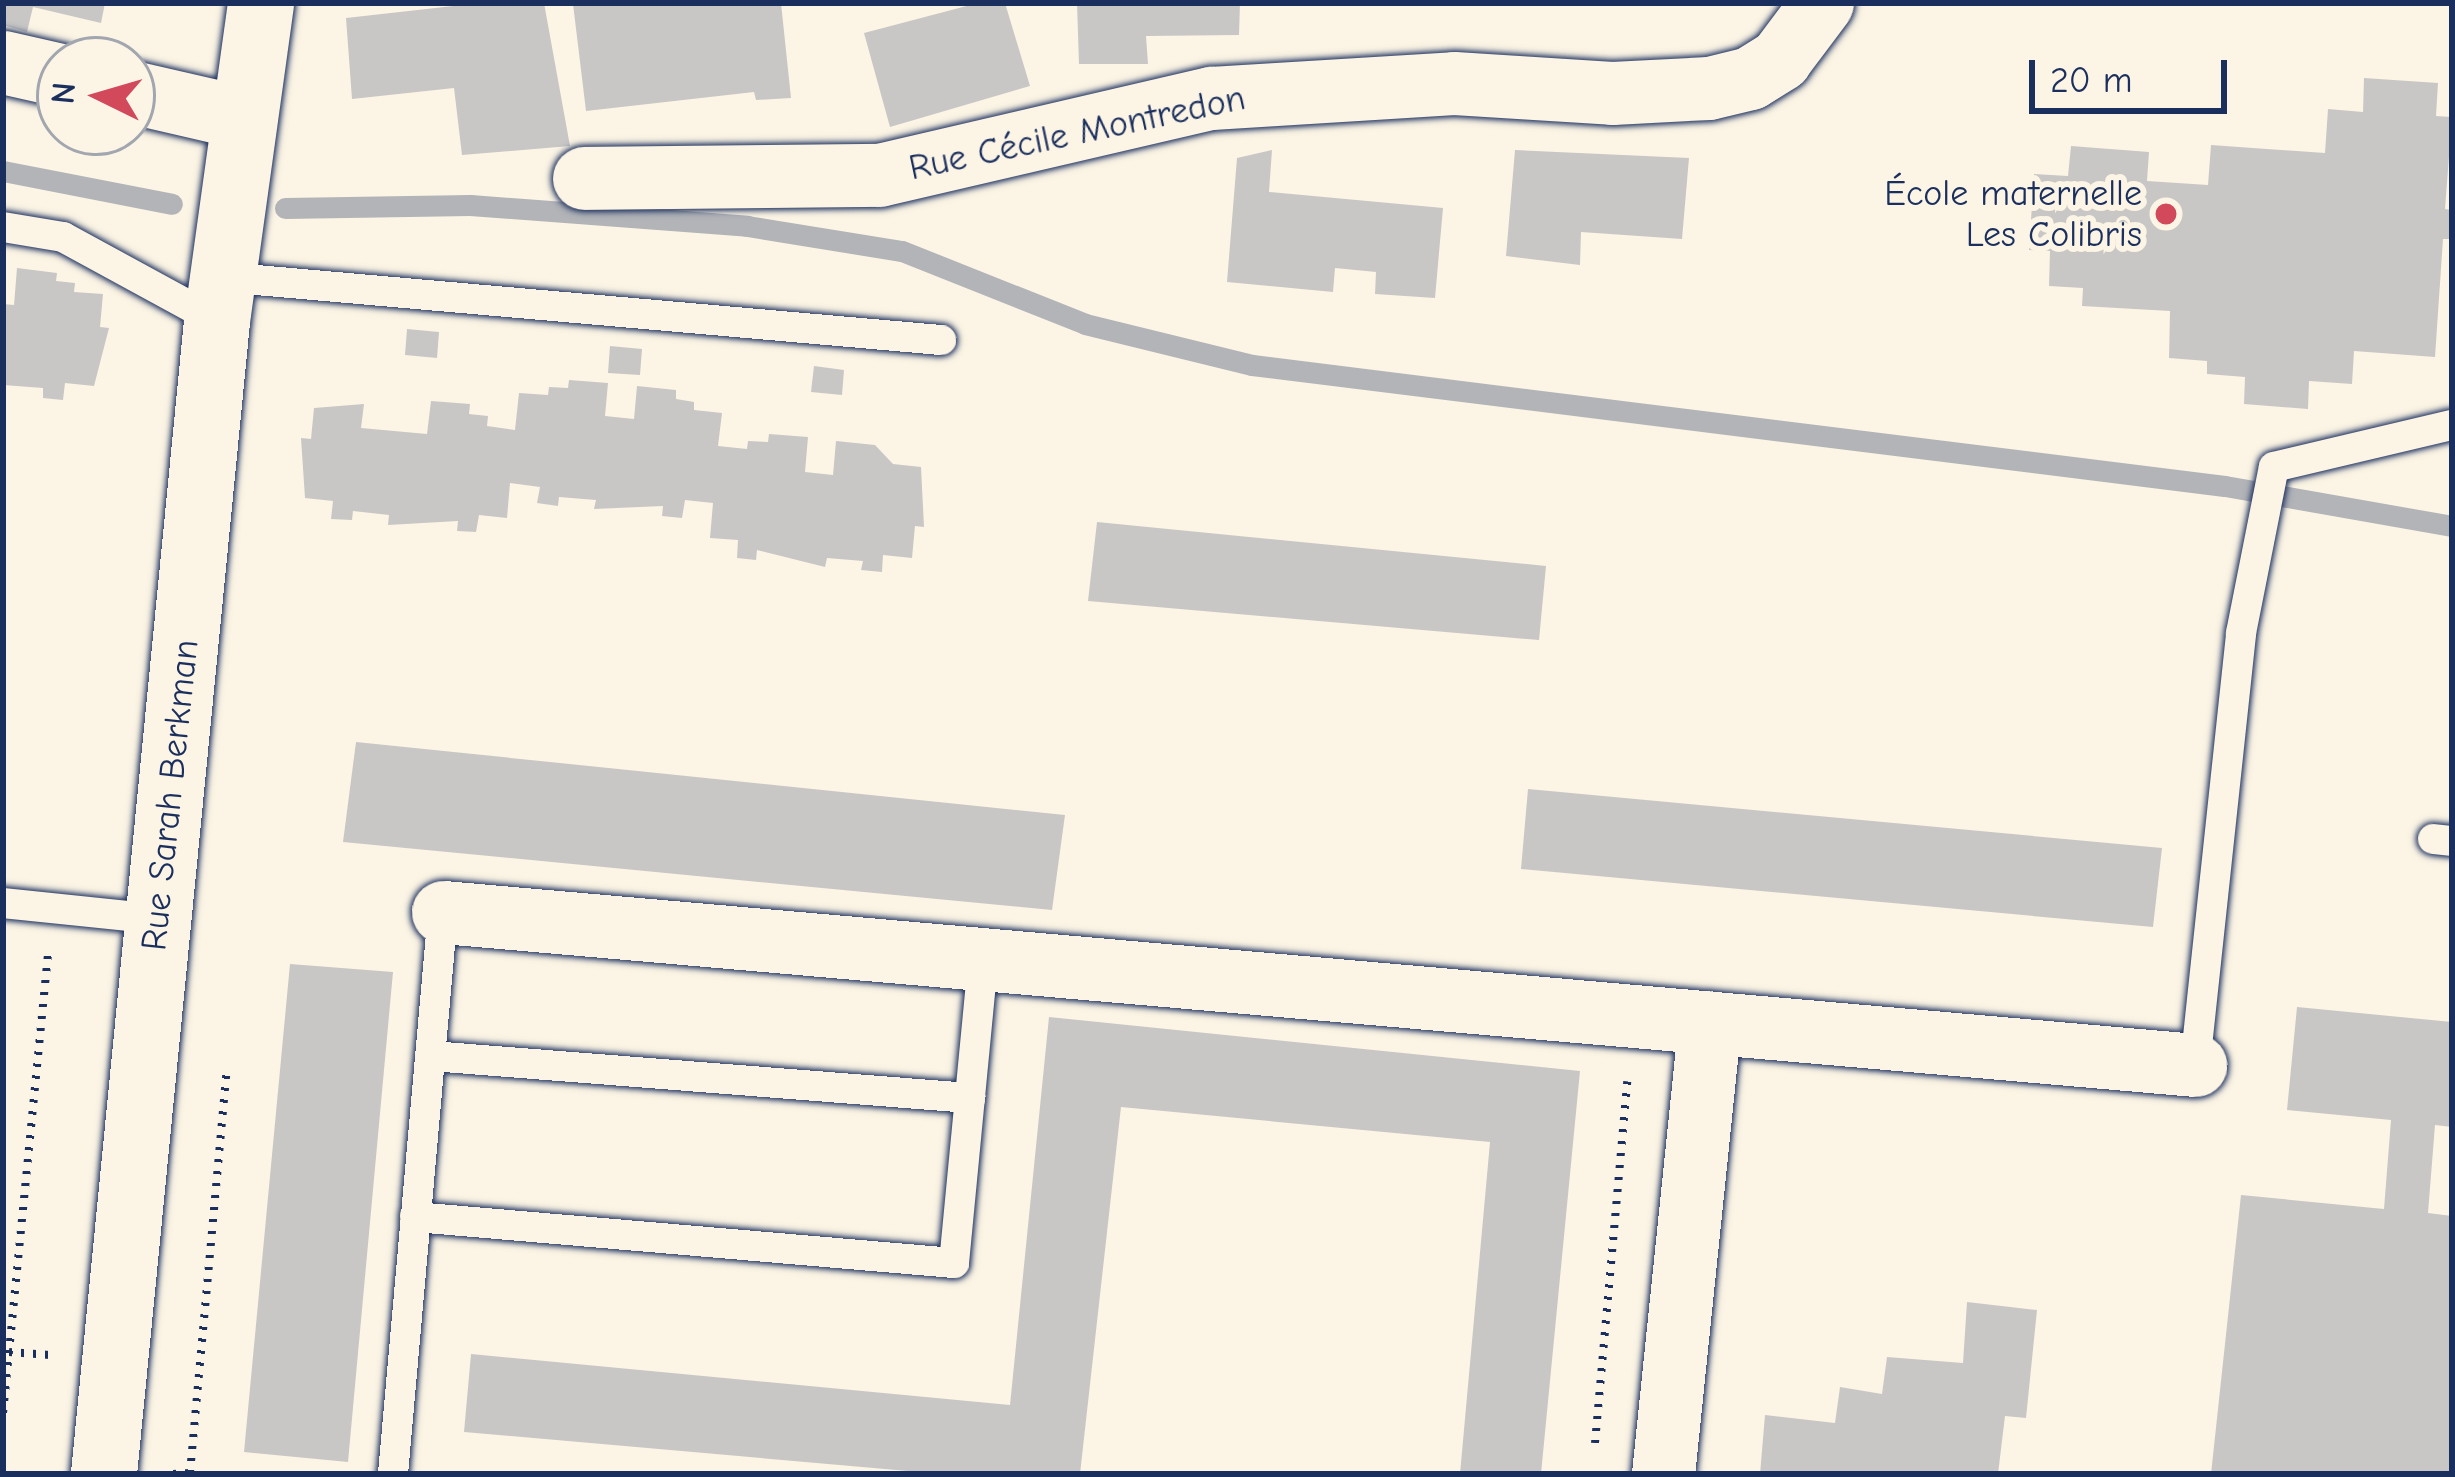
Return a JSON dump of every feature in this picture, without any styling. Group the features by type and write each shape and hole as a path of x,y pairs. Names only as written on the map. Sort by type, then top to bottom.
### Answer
{"main road":[{"name":"Rue Sarah Berkman","path":"104,1474 219,299 240,117 261,3"}],"street":[{"name":"Rue Cécile Montredon","path":"584,178 879,175 1211,98 1454,83 1612,93 1709,88 1780,59 1822,3"},
{"path":"3,62 36,70"},
{"path":"156,98 240,117"},
{"path":"443,913 2194,1065"},
{"path":"1664,1474 1711,1022"}],"lane":[{"path":"3,226 63,237 219,299 940,340"},
{"path":"2194,1065 2241,633 2274,467 2452,425"},
{"path":"3,903 158,919"},
{"path":"393,1474 443,913"},
{"path":"416,1217 954,1263 983,960"},
{"path":"430,1056 970,1098"}],"path":[{"path":"3,1413 52,908"},
{"path":"173,1474 192,1474 226,1076"},
{"path":"1594,1451 1628,1078"},
{"path":"9,1352 63,1356"}],"building":[{"path":"3,3 105,3 101,23 33,7 27,32 3,25"},
{"path":"480,3 544,3 570,146 462,155 454,88 352,99 346,18"},
{"path":"781,3 791,98 756,100 754,92 586,111 573,4"},
{"path":"978,3 1005,3 1030,86 890,127 864,33"},
{"path":"1077,3 1240,3 1239,35 1146,36 1148,64 1079,64"},
{"path":"2364,78 2438,83 2436,116 2452,117 2445,209 2452,210 2452,239 2443,239 2435,357 2354,351 2352,384 2309,381 2308,409 2244,404 2245,377 2207,374 2207,361 2169,358 2170,311 2082,306 2083,288 2049,286 2050,251 2029,250 2034,174 2068,176 2071,146 2149,152 2147,181 2208,185 2211,145 2325,153 2328,109 2363,112"},
{"path":"1272,150 1269,192 1443,208 1435,298 1375,294 1376,272 1335,268 1333,292 1227,282 1237,158"},
{"path":"1515,150 1689,158 1682,239 1581,232 1580,265 1506,256"},
{"path":"17,268 57,273 56,281 75,283 74,292 103,294 100,327 109,328 94,386 65,383 63,400 43,398 43,388 3,385 3,304 14,305"},
{"path":"407,329 439,332 437,358 405,355"},
{"path":"610,346 642,349 640,375 608,373"},
{"path":"814,366 844,370 842,395 811,392"},
{"path":"569,380 608,383 605,416 634,419 637,386 676,390 676,399 694,402 694,410 722,413 718,446 747,449 748,441 768,442 769,434 808,437 805,472 833,475 836,441 875,445 893,464 921,467 924,527 915,526 912,558 883,555 882,572 861,570 863,561 827,558 825,567 757,550 756,560 737,558 738,540 710,538 713,503 685,500 682,518 662,516 663,506 594,509 596,500 559,497 558,506 537,503 540,487 510,483 507,518 479,515 476,532 457,531 458,521 388,525 389,515 353,511 352,520 331,519 333,501 305,498 301,438 311,439 314,408 364,404 361,428 427,434 431,401 470,404 469,414 488,416 487,426 515,430 519,393 548,395 549,387 568,388"},
{"path":"1097,522 1546,566 1539,640 1088,601"},
{"path":"356,742 1065,815 1052,910 343,842"},
{"path":"1528,789 2162,848 2153,927 1521,869"},
{"path":"290,964 393,972 348,1462 244,1452"},
{"path":"2297,1007 2452,1022 2452,1127 2435,1125 2428,1213 2452,1216 2452,1474 2211,1474 2241,1195 2384,1209 2391,1120 2287,1110"},
{"path":"1049,1017 1580,1071 1541,1474 1460,1474 1490,1142 1121,1107 1080,1474 942,1474 464,1432 471,1354 1010,1405"},
{"path":"1967,1302 2037,1310 2026,1418 2005,1416 1998,1474 1760,1474 1765,1415 1835,1423 1840,1387 1882,1394 1887,1357 1963,1363"}],"waterway":[{"path":"3,171 172,204"},
{"path":"285,208 470,205 747,226 902,251 1085,324 1252,365 2225,486 2452,526"}],"place":[{"name":"École maternelle Les Colibris","path":"2166,214"}]}
